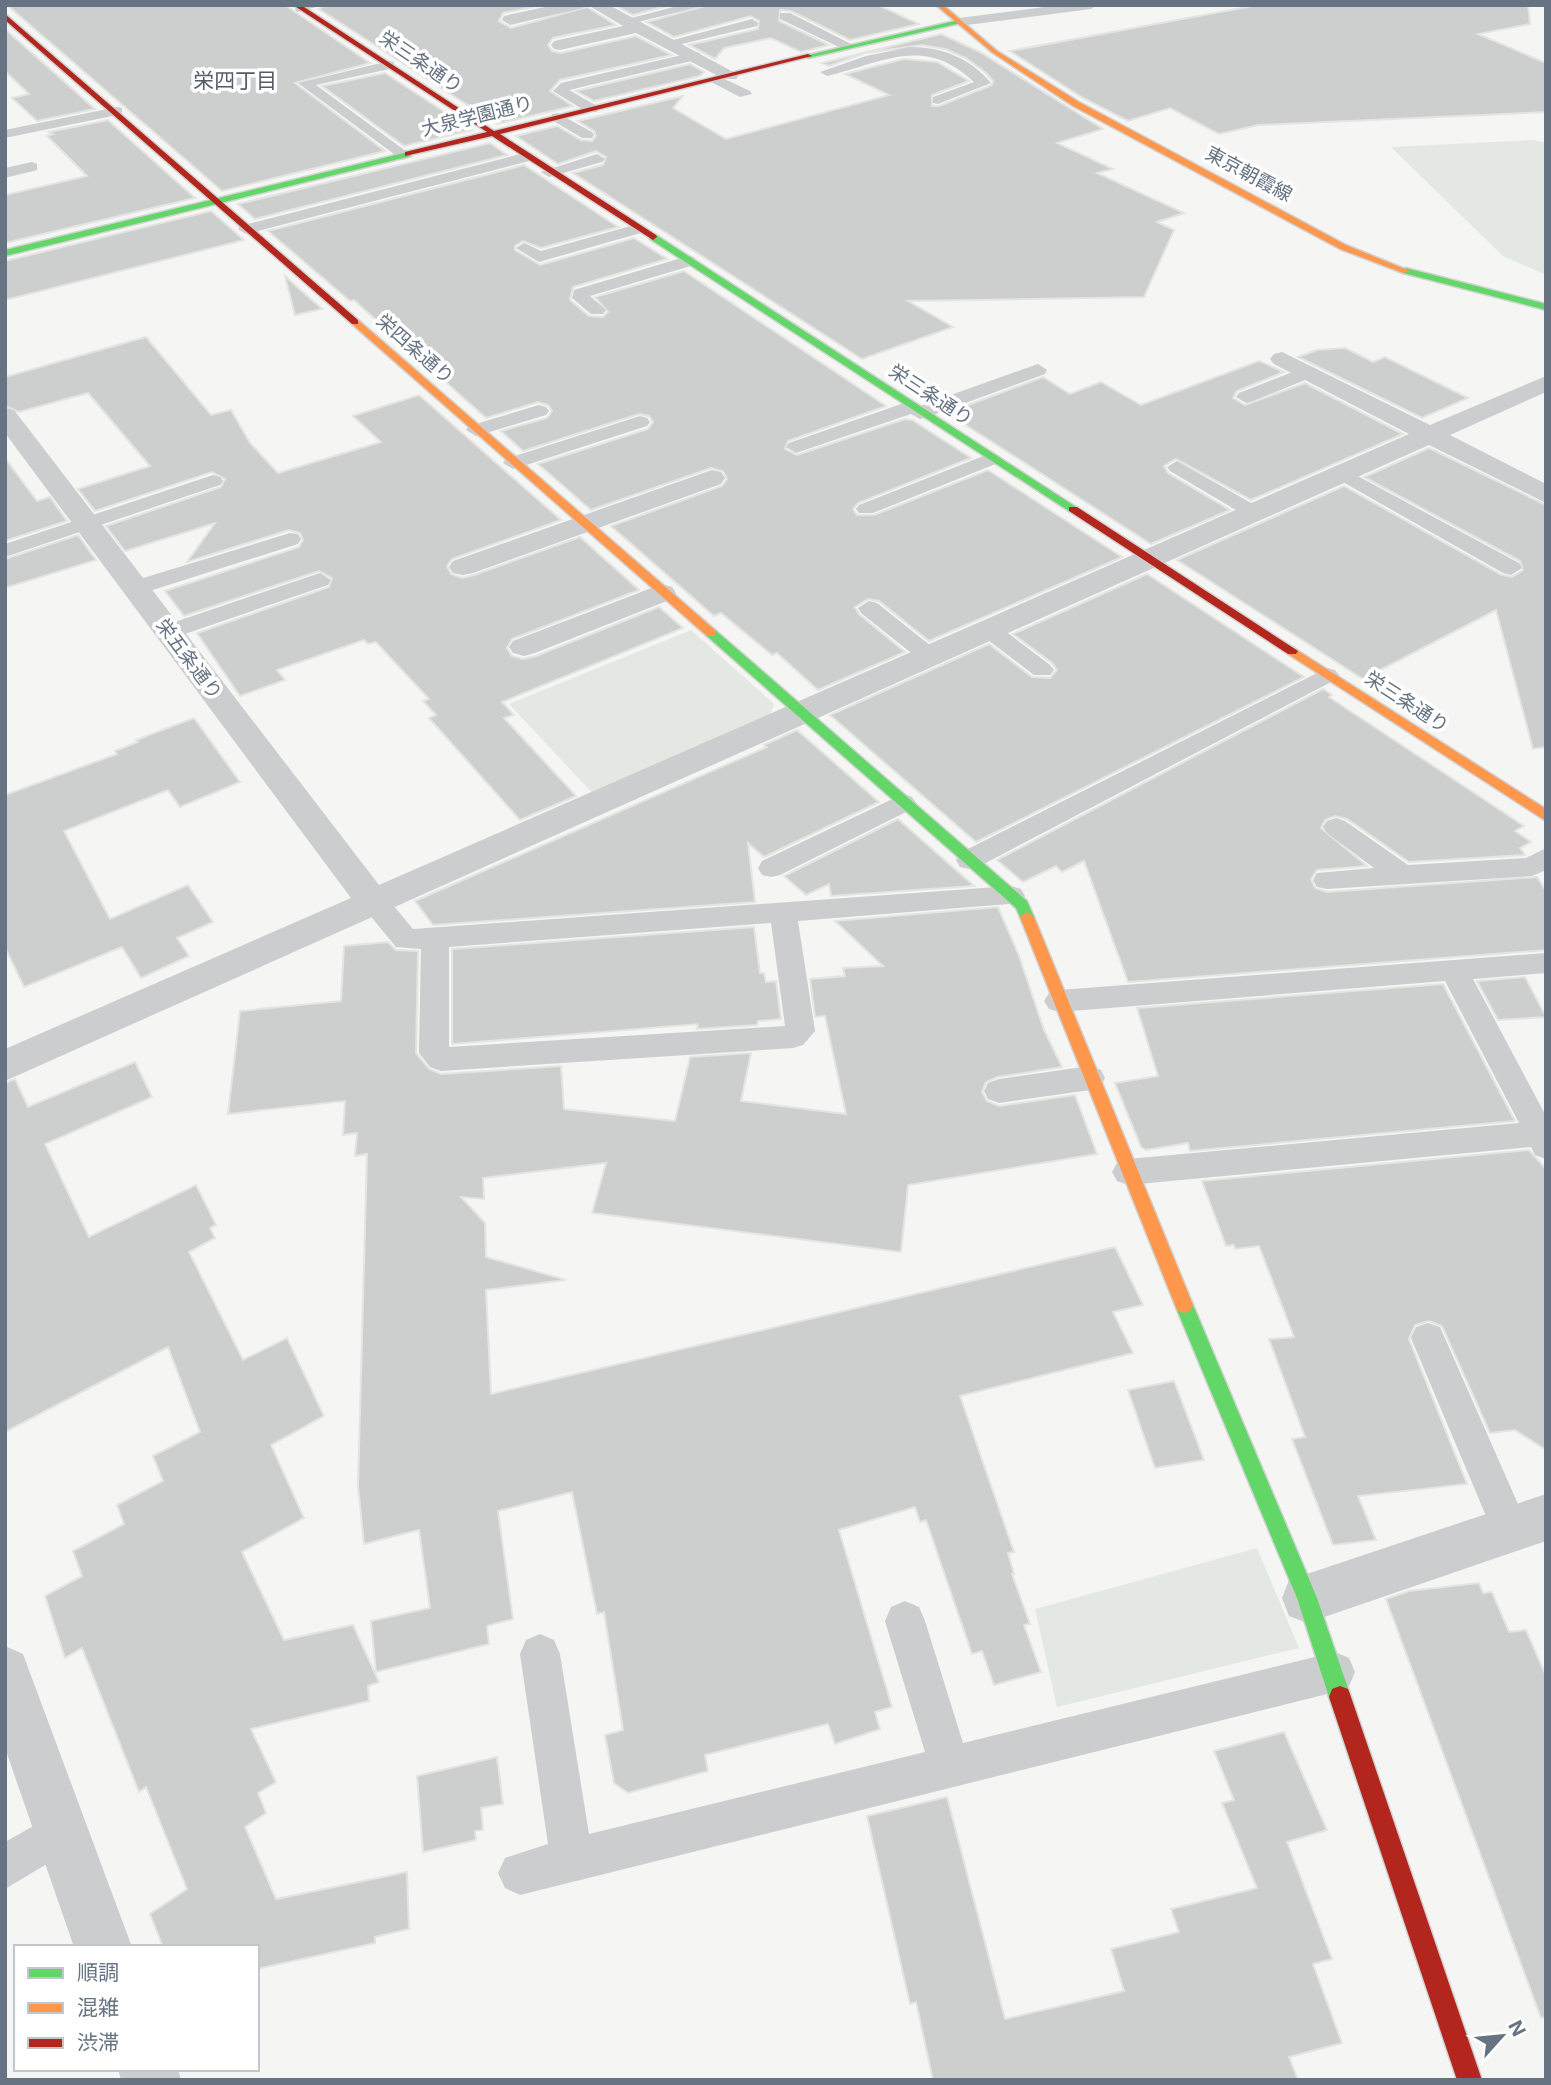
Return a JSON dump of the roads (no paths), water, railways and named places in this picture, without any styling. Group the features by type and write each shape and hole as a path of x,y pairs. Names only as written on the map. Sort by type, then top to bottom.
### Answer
{"street":[{"path":"510,20 577,5"},
{"path":"596,5 695,56 723,77"},
{"name":"東京朝霞線","path":"939,5 995,52 1076,104 1343,247 1413,274 1546,307"},
{"name":"栄三条通り","path":"298,7 528,157 586,202 638,229 1546,816"},
{"name":"栄四条通り","path":"5,16 117,111 215,202 798,713 1022,905 1128,1172 1307,1598 1335,1672 1470,2080"},
{"path":"553,41 629,22"},
{"name":"大泉学園通り","path":"5,253 848,46 959,22"},
{"path":"1282,359 1546,495"},
{"path":"8,1059 373,902 1546,383"},
{"name":"栄五条通り","path":"5,415 373,902"},
{"path":"463,567 712,478"},
{"path":"524,647 662,593"},
{"path":"1307,1598 1528,1523"},
{"path":"5,1672 102,1945"}],"lane":[{"path":"298,7 318,5"},
{"path":"629,22 700,5"},
{"path":"959,22 1091,5"},
{"path":"785,16 848,46"},
{"path":"669,43 752,23"},
{"path":"827,72 896,52 927,49 962,63 984,83 939,100"},
{"path":"592,109 560,91 590,81 695,56"},
{"path":"389,65 304,83 401,155"},
{"path":"572,70 590,81"},
{"path":"723,77 745,94"},
{"path":"5,134 117,111"},
{"path":"557,117 587,135"},
{"path":"246,229 528,157"},
{"path":"553,178 597,159"},
{"path":"5,173 32,167"},
{"path":"524,248 539,257 638,229"},
{"path":"597,310 581,298 580,294 688,261"},
{"path":"796,447 1038,370"},
{"path":"1246,397 1308,372"},
{"path":"476,430 539,411"},
{"path":"513,463 640,422"},
{"path":"866,509 991,459"},
{"path":"1177,467 1253,512"},
{"path":"1341,473 1511,568"},
{"path":"5,551 213,481"},
{"path":"135,588 289,539"},
{"path":"168,632 320,580"},
{"path":"869,608 929,655"},
{"path":"988,629 1042,670"},
{"path":"969,860 1327,675"},
{"path":"771,868 903,803"},
{"path":"1336,827 1403,876"},
{"path":"1327,880 1532,867 1546,856"},
{"path":"373,902 406,940 1011,896"},
{"path":"435,939 434,1053 441,1059 793,1037 800,1031 783,913"},
{"path":"1059,1001 1546,963"},
{"path":"1128,1172 1543,1140 1454,970"},
{"path":"999,1091 1090,1078"},
{"path":"1428,1338 1528,1523"},
{"path":"905,1621 950,1767"},
{"path":"540,1654 572,1860"},
{"path":"520,1873 1335,1672"},
{"path":"5,1867 62,1831"}],"district":[{"name":"栄四丁目","path":"235,80"}]}
